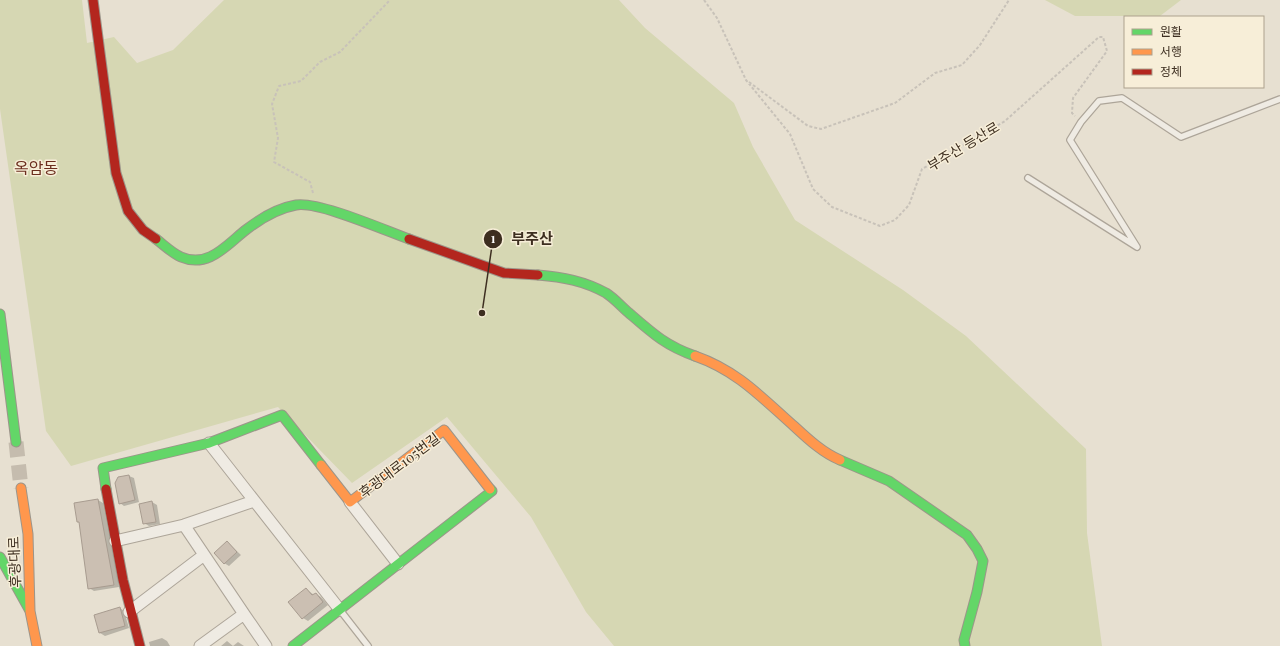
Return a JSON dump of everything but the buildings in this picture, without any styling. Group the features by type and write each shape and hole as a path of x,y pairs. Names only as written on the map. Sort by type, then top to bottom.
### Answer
{"street":[{"path":"93,0 116,173 128,211 143,230 181,257 202,260 224,250 247,229 279,210 296,205 313,205 504,273 562,277 582,282 607,294 663,341 675,349 717,364 739,378 808,439 837,458 888,481 967,535 983,561 977,592 964,640 965,646"},
{"path":"0,314 16,442"},
{"name":"후광대로105번길","path":"140,646 129,612 121,576 103,468 209,443 282,414 398,564"},
{"name":"후광대로105번길","path":"294,646 492,491 444,430 350,502"},
{"path":"209,443 340,610"},
{"name":"후광대로","path":"21,488 28,534 30,611 37,646"},
{"path":"115,540 184,525 254,500"},
{"path":"184,525 266,646"},
{"path":"129,612 204,555"},
{"name":"후광대로","path":"0,557 30,611"},
{"path":"200,646 244,614"}],"lane":[{"path":"1028,178 1137,247 1070,140 1081,122 1099,101 1122,98 1181,137 1280,99"},
{"path":"340,610 368,646"}],"path":[{"path":"313,205 314,190 310,182 274,162 278,138 272,104 279,86 301,81 320,62 340,52 390,0"},
{"name":"부주산 등산로","path":"704,0 717,18 746,80 790,134 813,190 832,206 880,226 895,220 909,205 922,169 1005,121 1099,37 1103,37 1106,51 1073,98 1072,113 1081,122"},
{"name":"부주산 등산로","path":"746,80 808,126 821,128 895,103 935,73 962,65 980,45 1009,0"}],"green space":[{"path":"0,0 82,0 87,43 114,37 137,63 173,50 224,0 619,0 645,28 734,103 753,147 795,220 903,290 966,336 1086,449 1087,533 1102,646 614,646 586,612 531,517 447,417 352,483 278,407 71,466 46,431 0,109"},
{"path":"1045,0 1181,0 1160,16 1075,16"}],"tunnel":[{"path":"16,442 21,488"}],"traffic: fast":[{"path":"156,239 181,257 191,260 200,260 225,248 252,225 270,214 296,205 319,207 368,223 409,239"},
{"path":"538,275 573,280 590,285 606,293 645,327 667,343 695,356"},
{"path":"0,314 16,442"},
{"path":"106,489 103,468 209,443 282,415 321,465"},
{"path":"840,460 889,481 967,535 977,549 983,561 977,592 964,640 965,646"},
{"path":"293,646 492,491 490,489"},
{"path":"0,557 29,609"}],"traffic: slow":[{"path":"695,356 710,362 737,377 816,445 828,454 840,460"},
{"path":"321,465 350,502 444,430 490,489"},
{"path":"21,488 28,534 30,611 37,646"}],"traffic: jam":[{"path":"93,0 116,173 128,211 143,230 156,239"},
{"path":"409,239 504,273 538,275"},
{"path":"106,489 123,580 140,646"}],"place":[{"name":"부주산","path":"482,313"}],"district":[{"name":"옥암동","path":"36,167"}]}
